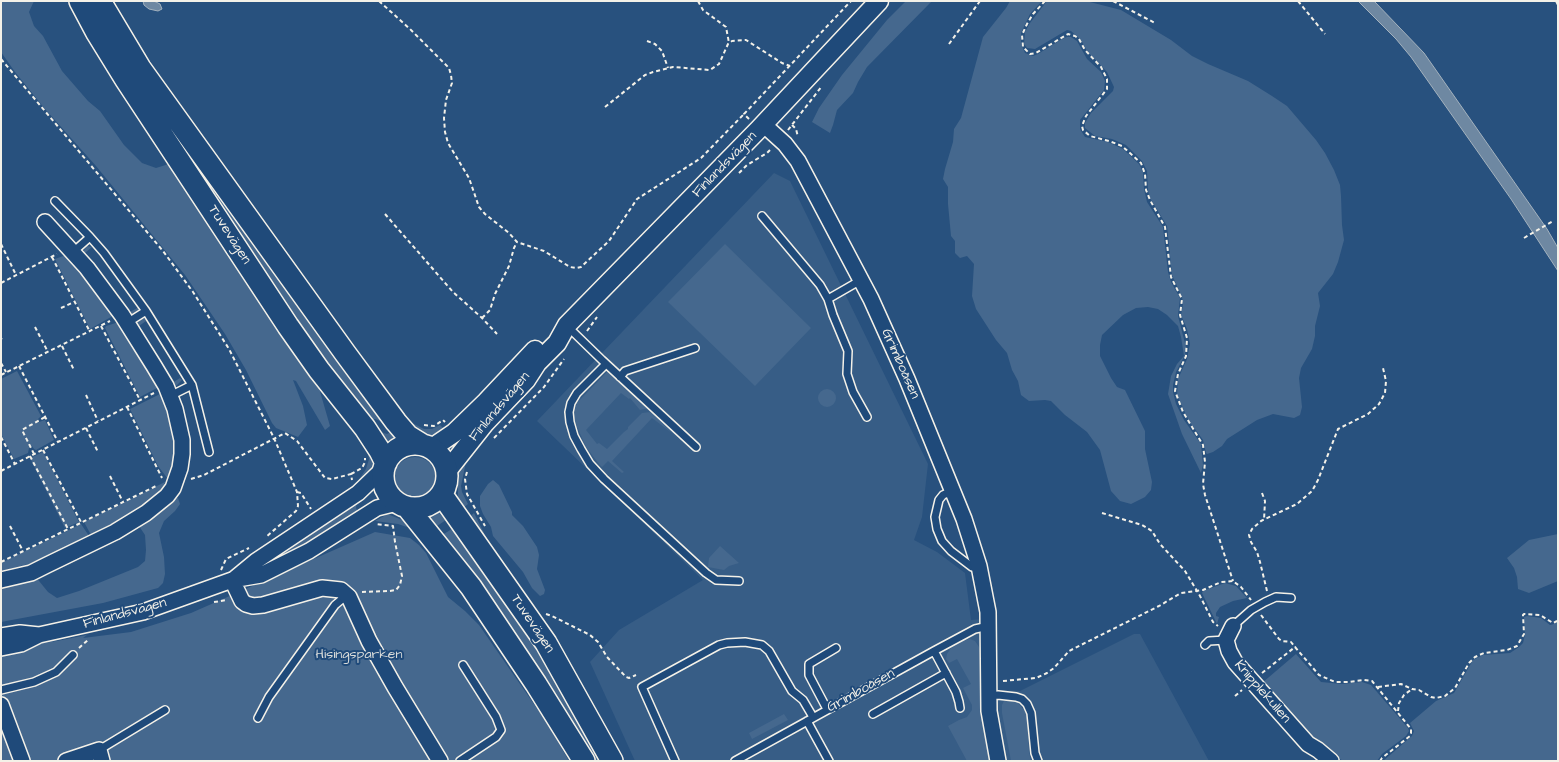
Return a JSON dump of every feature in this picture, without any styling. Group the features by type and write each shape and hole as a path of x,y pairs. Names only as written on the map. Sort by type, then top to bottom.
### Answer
{"main road":[{"name":"Tuvevägen","path":"80,1 97,33 126,80 288,326 365,428 380,451 385,466 383,482 388,494 402,505 471,587 536,684 584,761"},
{"name":"Tuvevägen","path":"100,1 140,68 396,422 408,436 426,446 443,459 447,471"},
{"path":"385,466 392,453 403,446 426,446"},
{"path":"402,505 417,508 435,502 442,495 446,486 447,471"},
{"name":"Tuvevägen","path":"442,495 546,643 612,761"}],"street":[{"name":"Finlandsvägen","path":"447,471 486,423 526,380 537,363 557,343 567,325 755,121 879,1"},
{"name":"Grimboåsen","path":"755,121 785,144 798,161 861,280 907,379 974,548 985,594 989,626 988,696 989,711 998,761"},
{"path":"1,580 31,573 137,520 167,496 170,481 182,454 182,440 175,409 168,391 125,319 87,268 45,222"},
{"name":"Finlandsvägen","path":"426,446 448,426 486,402 549,336 567,325"},
{"name":"Finlandsvägen","path":"232,580 256,561 358,493 385,466"},
{"name":"Finlandsvägen","path":"1,648 21,644 39,635 142,612 232,580 261,575 309,551 377,508 402,505"},
{"path":"232,580 242,602 253,606 264,605 322,588 341,590 349,596 369,641 440,761"},
{"path":"1226,640 1234,626"},
{"name":"Finlandsvägen","path":"1,636 20,633 39,635"},
{"name":"Knipplekullen","path":"1226,640 1228,652 1234,662 1308,744 1331,761"},
{"path":"1,706 22,761"},
{"path":"66,761 101,756"}],"lane":[{"path":"55,201 90,237 146,311 192,385 209,452"},
{"path":"762,216 820,285 828,299 832,315 848,352 847,374 853,392 867,417"},
{"path":"71,250 90,237"},
{"path":"828,299 861,280"},
{"path":"125,319 146,311"},
{"path":"567,325 606,364 696,447"},
{"path":"620,377 625,371 695,348"},
{"path":"606,364 577,393 571,403 569,412 574,436 590,464 604,479 706,573 716,580 739,581"},
{"path":"168,391 192,385"},
{"path":"952,491 943,495 940,500 935,517 937,529 942,541 950,551 972,567 979,566"},
{"path":"258,718 269,697 335,605 349,596"},
{"path":"1234,626 1256,607 1269,600 1276,597 1291,598"},
{"name":"Grimboåsen","path":"735,761 827,709 975,629 989,626"},
{"path":"1205,645 1209,642 1226,640"},
{"path":"675,761 642,687 719,645 745,642 762,646 769,651 792,691 803,700 829,761"},
{"path":"827,709 809,675 809,664 836,648"},
{"path":"934,651 958,697 960,708"},
{"path":"1,690 34,682 56,672 73,655"},
{"path":"460,761 496,737 501,730 496,717 463,665"},
{"path":"872,714 946,673"},
{"path":"988,696 998,695 1016,697 1022,699 1027,704 1031,713 1035,753 1038,761"},
{"path":"101,756 165,710"}],"path":[{"path":"379,1 449,68 452,75 452,83 446,100 444,118 445,132 448,143 469,178 479,207 485,214 509,233 517,242 544,251 570,267 576,268 581,267 609,241 637,199 701,158 851,1"},
{"path":"605,106 645,75 673,67 710,70 719,64 729,43 726,27 702,10 698,1"},
{"path":"949,44 980,1"},
{"path":"1045,1 1031,17 1024,30 1022,35 1023,47 1030,54 1036,53 1068,34 1075,36 1085,50 1101,67 1107,79 1107,89 1086,116 1082,126 1083,130 1090,136 1122,146 1141,163 1145,174 1146,190 1165,227 1171,277 1182,299 1180,315 1187,338 1186,356 1178,374 1175,391 1183,412 1203,445 1205,462 1203,484 1205,495 1233,581 1241,587 1279,639 1282,641 1291,642 1318,675 1335,682 1364,680 1372,681 1378,687 1411,729 1410,736 1380,761"},
{"path":"1114,1 1155,23"},
{"path":"1298,1 1326,34"},
{"path":"1556,1 1558,5"},
{"path":"729,43 738,40 746,40 782,63 790,66"},
{"path":"647,41 655,44 662,51 668,68"},
{"path":"1,59 11,73 163,251 193,292 229,349 274,438 297,492 298,506 296,511 261,540"},
{"path":"744,114 755,121"},
{"path":"385,214 453,292 482,318 497,334"},
{"path":"1524,238 1553,222"},
{"path":"482,318 490,310 495,294 509,266 517,242"},
{"path":"1,244 16,275"},
{"path":"1,283 64,251 71,250"},
{"path":"52,257 90,332"},
{"path":"61,308 74,302"},
{"path":"1,375 101,326 125,319"},
{"path":"101,326 140,400"},
{"path":"35,327 48,352"},
{"path":"62,345 74,370"},
{"path":"1,363 6,372"},
{"path":"19,366 58,442"},
{"path":"1269,600 1257,552 1251,542 1249,534 1252,529 1264,520 1297,504 1312,491 1318,480 1338,429 1368,414 1379,404 1385,393 1386,381 1383,368"},
{"path":"1,471 140,400 168,391"},
{"path":"86,395 98,421"},
{"path":"127,407 170,481"},
{"path":"34,454 22,430 45,417"},
{"path":"86,428 98,452"},
{"path":"1,562 161,483 170,481 186,481 204,475 285,433 297,441 325,478 332,479 351,474 353,486 358,493"},
{"path":"1,436 15,464"},
{"path":"43,450 81,522"},
{"path":"30,456 68,529"},
{"path":"469,466 465,479 465,487 467,494 487,530"},
{"path":"110,476 123,502"},
{"path":"297,492 301,493 312,510"},
{"path":"1262,493 1265,501 1264,520"},
{"path":"1102,513 1142,525 1152,531 1165,549 1185,571 1215,624 1218,626 1234,626"},
{"path":"349,596 356,592 396,590 400,584 402,576 393,526 379,526 373,524 367,515"},
{"path":"10,526 22,551"},
{"path":"214,587 211,578 221,569 226,559 252,547"},
{"path":"998,682 1036,678 1054,668 1069,650 1148,612 1178,595 1203,590 1221,582 1233,581"},
{"path":"544,613 558,618 594,638 602,646 607,657 626,677 630,678 636,675"},
{"path":"1378,687 1400,684 1419,690 1431,697 1436,698 1445,696 1455,688 1469,663 1475,657 1484,653 1507,650 1517,646 1524,634 1524,614 1536,614 1552,623 1557,621 1558,617"},
{"path":"1235,696 1295,647"},
{"path":"1398,713 1398,708 1404,695 1412,689"}],"shaded area":[{"path":"143,1 154,1 160,4 162,9 158,11 149,9 144,5"},
{"path":"1358,1 1374,1 1424,53 1547,229 1558,248 1558,271 1511,199 1411,57 1396,39"},
{"path":"774,173 790,181 928,464 922,517 914,540 937,552 965,573 971,620 997,618 996,690 1020,691 1134,634 1140,634 1209,761 635,761 590,662 619,630 703,580 537,421"}],"green space":[{"path":"1,1 34,1 29,12 34,26 43,36 62,71 88,101 100,111 124,145 142,163 156,168 172,163 309,370 319,388 330,426 325,430 296,381 293,380 303,406 307,425 298,437 276,428 272,423 246,370 225,334 185,275 96,166 45,109 1,52"},
{"path":"906,1 932,1 867,67 853,93 837,110 830,133 812,122 819,108 842,75 887,20"},
{"path":"1010,1 1042,1 1030,14 1021,33 1021,44 1025,53 1033,56 1062,39 1071,37 1077,41 1087,59 1101,72 1105,81 1104,90 1080,120 1080,129 1085,137 1108,142 1123,149 1139,164 1143,172 1144,189 1147,202 1163,227 1168,272 1171,282 1180,298 1178,316 1186,347 1185,355 1176,372 1173,392 1176,404 1184,420 1201,444 1203,465 1201,473 1182,434 1168,394 1171,376 1177,364 1184,356 1178,326 1167,315 1158,309 1148,307 1136,308 1123,315 1102,335 1100,345 1100,356 1111,378 1117,387 1125,390 1145,431 1145,449 1152,482 1151,490 1145,497 1131,504 1120,501 1111,491 1100,450 1087,432 1065,415 1051,401 1029,401 1021,395 1018,381 1012,370 1007,353 996,340 976,309 972,296 974,264 967,256 960,258 955,253 955,241 951,236 948,187 943,179 945,169 953,142 954,129 961,118 983,37"},
{"path":"1047,1 1086,1 1121,10 1171,40 1192,56 1248,81 1287,106 1325,153 1340,185 1344,240 1333,274 1318,293 1320,306 1315,326 1315,336 1312,349 1301,368 1299,378 1302,407 1300,415 1294,418 1273,414 1257,420 1227,439 1222,446 1213,452 1206,453 1203,440 1189,421 1177,395 1178,379 1187,359 1190,344 1187,329 1181,315 1183,304 1182,297 1172,275 1167,226 1150,198 1148,191 1147,171 1142,161 1126,145 1112,139 1095,136 1085,128 1085,123 1091,113 1113,91 1114,87 1107,72 1087,51 1081,40 1071,31 1067,30 1035,49 1027,48 1024,44 1025,32"},
{"path":"173,131 388,424 375,419 366,424 248,248 172,132"},
{"path":"725,244 811,328 755,386 668,302"},
{"path":"87,246 92,247 85,253 130,312 139,307 138,310 131,316 82,253"},
{"path":"68,255 113,314 111,317 90,329 55,259"},
{"path":"142,319 145,319 146,321 139,326 172,383 180,378 182,380 176,386 173,386 135,325"},
{"path":"119,322 157,385 157,388 140,397 105,328 106,326"},
{"path":"17,371 41,416 38,419 39,422 45,420 54,440 36,450 32,446 29,448 28,453 14,459 1,434 1,379"},
{"path":"607,372 649,408 640,410 630,398 629,399 621,393 586,430 597,444 599,443 607,449 642,413 651,412 672,433 652,418 612,461 624,472 622,473 608,461 602,467 599,464 586,447 575,422 574,412 577,403"},
{"path":"827,389 833,392 836,398 833,404 827,407 821,404 818,398 821,392"},
{"path":"160,394 162,395 172,421 177,455 170,479 168,479 158,466 130,409"},
{"path":"408,421 424,429 432,429 440,425 444,429 432,436 419,435"},
{"path":"395,430 400,438 387,444 378,431 387,434"},
{"path":"363,442 376,459 370,477 358,485 358,481 366,469 369,459"},
{"path":"43,452 79,522 65,528 30,458"},
{"path":"415,457 430,463 436,478 430,493 415,499 400,493 394,478 400,463"},
{"path":"467,457 461,486 462,492 468,504 462,509 458,500 458,472 459,466"},
{"path":"493,480 499,485 512,515 523,526 537,547 539,555 537,569 545,590 544,594 540,596 532,588 523,572 493,536 491,527 483,514 480,506 480,496 488,484"},
{"path":"165,482 163,489 158,495 133,512 91,535 84,522"},
{"path":"178,498 180,504 164,521 159,533 164,557 165,574 163,583 158,588 103,603 1,622 1,586 35,576 48,592 57,598 79,591 138,567 145,561 146,550 145,535 139,526 173,499"},
{"path":"357,501 356,508 358,512 315,539 254,571"},
{"path":"439,513 446,520 431,530 428,519"},
{"path":"474,513 490,545 498,555 467,519"},
{"path":"386,515 390,515 407,522 413,529 398,524 375,521"},
{"path":"81,524 89,536 36,562 1,571 1,563"},
{"path":"452,529 518,614 603,761 595,761 581,739 437,538"},
{"name":"Hisingsparken","path":"375,532 410,538 426,553 448,597 479,625 545,720 569,761 1,761 1,649 87,635 83,638 131,632 191,613"},
{"path":"1558,534 1558,581 1529,593 1518,589 1517,577 1514,568 1507,558 1529,540"},
{"path":"720,546 739,563 729,566 724,570 708,567 709,558"},
{"path":"1225,583 1236,586 1247,598 1233,601 1220,607 1216,613 1216,616 1219,617 1217,624 1202,593 1203,591"},
{"path":"1524,617 1541,618 1550,625 1558,621 1558,761 1383,761 1412,736 1414,731 1410,723 1436,701 1454,693 1473,660 1483,655 1510,653 1523,643 1525,635"},
{"path":"970,639 975,641 981,650 982,713 990,761 967,761 948,726 967,717 972,710 972,705 963,688 971,684 957,659 949,663 946,659 951,648 965,640"},
{"path":"1296,654 1321,682 1342,684 1362,682 1371,685 1408,728 1409,731 1406,736 1382,754 1377,761 1343,761 1315,742 1262,683"},
{"path":"1004,701 1018,703 1027,715 1029,752 1031,761 1011,761 1002,713 1002,705"},
{"path":"784,714 788,720 752,739 749,733"}]}
